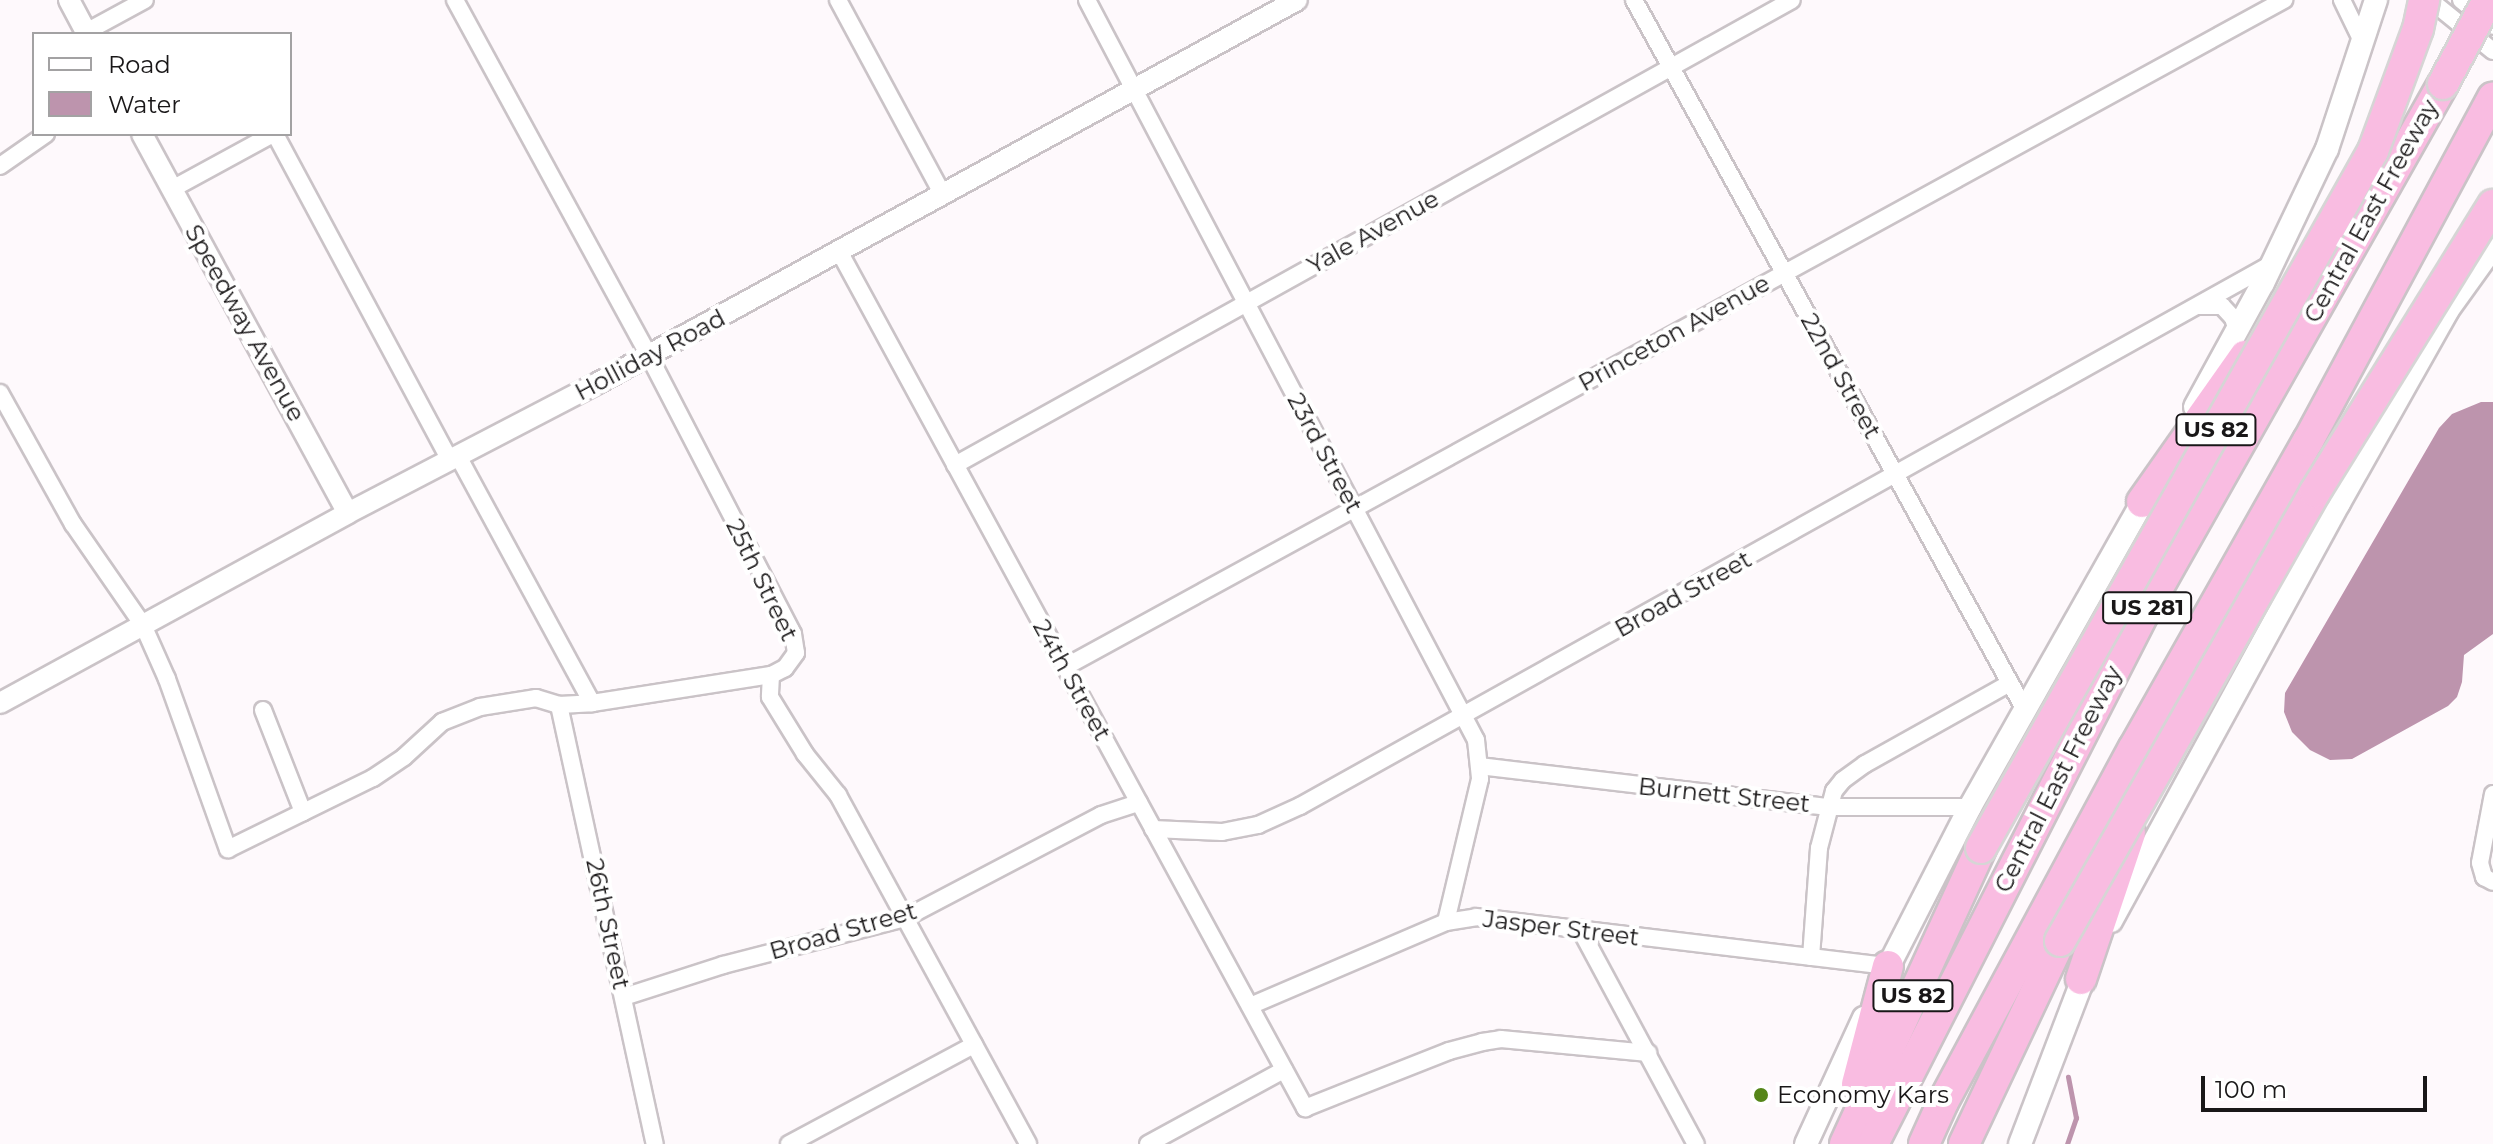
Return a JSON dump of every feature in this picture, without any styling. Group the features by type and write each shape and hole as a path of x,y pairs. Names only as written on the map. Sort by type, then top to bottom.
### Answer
{"highway":[{"name":"US 82","path":"1845,1144 1981,848 2373,151 2427,0"},
{"name":"Central East Freeway","path":"1873,1144 2143,614 2488,0"},
{"path":"2142,502 2367,183 2438,92"},
{"name":"Central East Freeway","path":"1924,1144 1950,1089 2134,748 2308,441 2492,100"},
{"path":"1964,1144 2060,941 2315,492 2493,205"},
{"path":"2081,979 2124,848 2177,715 2308,441"},
{"path":"1838,1144 1888,966"}],"main road":[{"path":"1806,1144 1888,966 1970,807 2273,263 2327,149 2376,0"},
{"path":"2020,1144 2081,979 2339,503 2447,311 2492,253"}],"street":[{"path":"69,0 85,32"},
{"path":"88,32 145,0"},
{"name":"25th Street","path":"455,0 649,356 793,634 796,653 792,661 771,675 770,697 805,754 838,795 1028,1144"},
{"path":"838,0 943,195"},
{"name":"23rd Street","path":"1087,0 1476,740 1479,766 1476,802 1446,922"},
{"name":"Holliday Road","path":"0,703 348,513 649,356 1297,0"},
{"name":"22nd Street","path":"1634,0 2025,710"},
{"name":"Yale Avenue","path":"955,465 1792,0"},
{"name":"Princeton Avenue","path":"1065,667 2284,0"},
{"path":"2342,0 2363,43"},
{"path":"2427,0 2493,51"},
{"path":"2461,0 2493,26"},
{"path":"0,166 43,136"},
{"name":"Speedway Avenue","path":"143,136 348,513"},
{"path":"172,189 270,136"},
{"path":"275,136 592,703"},
{"name":"24th Street","path":"839,251 1305,1108 1449,1051 1482,1042 1501,1039 1648,1053"},
{"name":"Broad Street","path":"1153,829 1222,832 1267,821 1466,717 2273,263"},
{"path":"2197,306 2222,306 2233,318 2237,331"},
{"path":"0,393 73,524 143,625 228,849 392,767 449,717 480,707 536,698 559,705 592,703 771,675"},
{"path":"1811,957 1814,899 1827,807 1843,780 1865,764 2010,683"},
{"name":"26th Street","path":"559,705 655,1144"},
{"path":"263,710 303,812"},
{"name":"Burnett Street","path":"1479,766 1827,807 1970,807"},
{"path":"2493,794 2480,863 2484,877 2493,882"},
{"name":"Broad Street","path":"624,997 723,965 905,918 1101,815 1139,803"},
{"name":"Jasper Street","path":"1250,1006 1446,922 1490,918 1888,966"},
{"path":"1580,929 1696,1144"},
{"path":"789,1144 974,1045"},
{"path":"1148,1144 1284,1070"}],"water":[{"path":"2481,402 2493,402 2493,634 2464,655 2462,682 2457,697 2448,706 2352,759 2330,760 2310,750 2292,732 2284,712 2285,693 2439,428 2452,414"}],"waterway":[{"path":"2067,1144 2076,1118 2068,1077"}],"place":[{"name":"Economy Kars","path":"1761,1095"}]}
